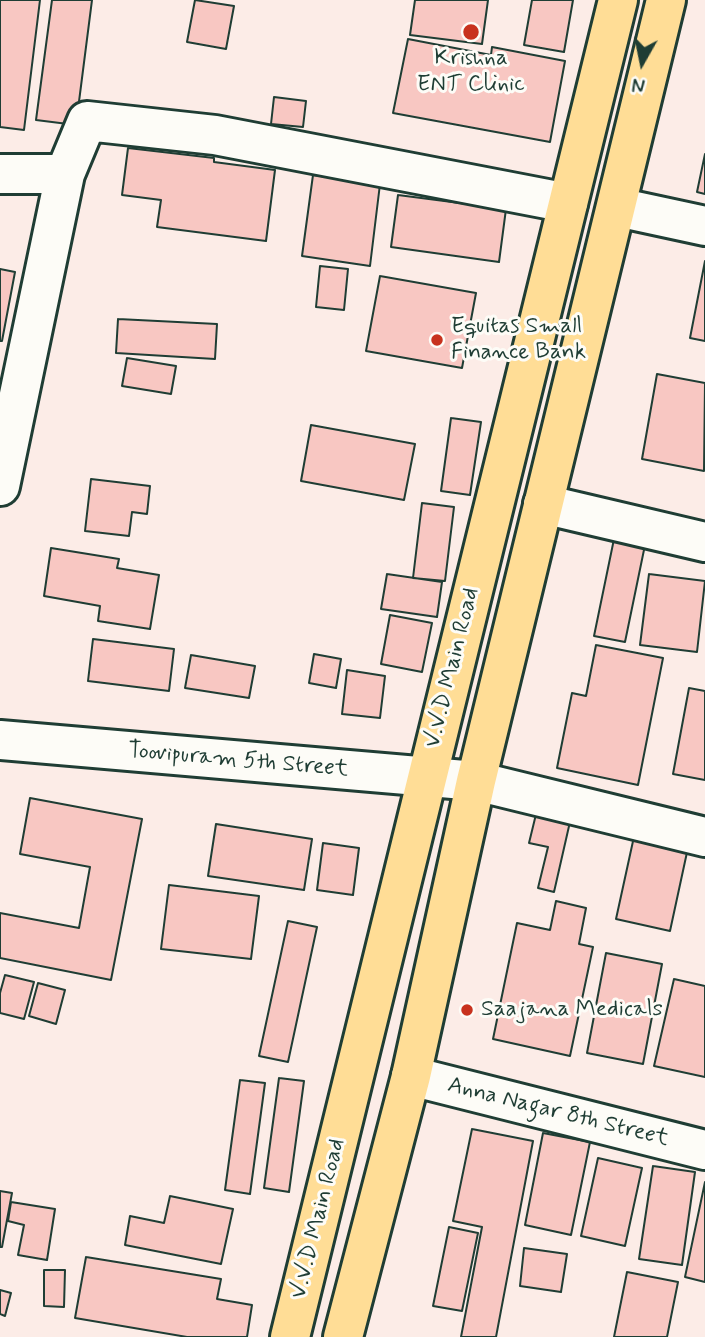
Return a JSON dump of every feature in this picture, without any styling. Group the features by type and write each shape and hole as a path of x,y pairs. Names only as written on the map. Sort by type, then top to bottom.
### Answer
{"main road":[{"name":"V.V.D Main Road","path":"290,1337 618,0"},
{"path":"343,1337 411,1076 476,781 666,0"}],"street":[{"path":"0,486 65,174 87,121 215,135 568,203"},
{"path":"0,174 65,174"},
{"path":"617,207 705,226"},
{"path":"543,504 705,542"},
{"name":"Toovipuram 5th Street","path":"0,740 476,781 705,837"},
{"name":"Anna Nagar 8th Street","path":"411,1076 705,1150"}],"building":[{"path":"0,0 40,0 24,130 0,127"},
{"path":"52,0 92,0 76,125 36,120"},
{"path":"195,0 234,6 226,49 187,42"},
{"path":"415,0 488,0 482,44 410,35"},
{"path":"532,0 573,0 564,52 524,45"},
{"path":"408,39 491,55 492,47 565,61 550,142 393,113"},
{"path":"274,97 306,101 303,127 271,124"},
{"path":"128,148 214,158 214,162 275,170 266,241 157,227 161,200 122,195"},
{"path":"705,154 705,194 697,192"},
{"path":"313,175 380,184 370,266 302,256"},
{"path":"398,195 506,209 499,262 391,247"},
{"path":"705,261 705,341 690,338"},
{"path":"320,266 348,269 344,310 316,307"},
{"path":"0,269 15,272 2,341 0,341"},
{"path":"380,276 476,293 462,368 366,351"},
{"path":"118,319 217,324 215,359 116,353"},
{"path":"127,358 176,366 171,394 122,386"},
{"path":"657,374 705,383 704,471 642,459"},
{"path":"451,418 481,422 470,495 441,491"},
{"path":"311,425 415,444 404,500 301,481"},
{"path":"91,479 150,486 147,514 132,512 129,536 85,531"},
{"path":"422,503 454,507 445,581 413,578"},
{"path":"614,539 645,545 625,642 594,636"},
{"path":"51,548 119,559 117,568 159,575 150,629 98,621 100,606 44,596"},
{"path":"387,574 442,582 437,617 381,609"},
{"path":"649,574 705,581 697,652 640,645"},
{"path":"390,615 432,623 422,672 381,664"},
{"path":"93,639 174,649 169,691 88,681"},
{"path":"596,645 663,658 638,785 557,768 572,693 586,696"},
{"path":"314,654 341,659 336,688 309,683"},
{"path":"191,655 255,666 249,698 185,688"},
{"path":"347,670 385,676 380,718 342,714"},
{"path":"689,688 705,691 705,780 673,774"},
{"path":"30,798 142,819 111,980 0,958 0,913 79,928 90,867 20,854"},
{"path":"538,806 572,813 554,892 538,888 548,847 529,843"},
{"path":"216,824 312,839 304,890 208,876"},
{"path":"635,832 689,843 670,931 616,919"},
{"path":"323,843 359,848 353,895 317,890"},
{"path":"169,885 259,896 251,959 161,949"},
{"path":"556,901 586,908 579,944 593,947 570,1056 493,1039 517,923 550,930"},
{"path":"288,921 317,927 288,1062 259,1056"},
{"path":"606,953 662,964 643,1064 587,1053"},
{"path":"5,975 34,982 24,1019 0,1013 0,993"},
{"path":"674,979 705,986 705,1077 654,1066"},
{"path":"38,983 65,990 56,1024 29,1016"},
{"path":"279,1078 304,1081 289,1192 264,1188"},
{"path":"240,1080 265,1083 250,1194 225,1190"},
{"path":"472,1129 533,1141 496,1337 461,1337 482,1227 453,1221"},
{"path":"543,1133 590,1142 571,1235 525,1225"},
{"path":"598,1158 642,1168 625,1246 581,1236"},
{"path":"653,1166 695,1172 682,1265 639,1259"},
{"path":"705,1182 705,1282 685,1277"},
{"path":"0,1191 12,1193 2,1247 0,1247"},
{"path":"170,1196 233,1209 221,1264 125,1245 130,1216 164,1223"},
{"path":"11,1202 55,1209 47,1260 18,1255 24,1225 8,1221"},
{"path":"449,1227 478,1233 462,1311 433,1306"},
{"path":"524,1248 567,1254 561,1292 520,1286"},
{"path":"86,1257 221,1279 217,1299 252,1305 247,1337 187,1337 75,1318"},
{"path":"44,1270 65,1270 64,1307 44,1306"},
{"path":"627,1272 678,1282 667,1337 614,1337"},
{"path":"0,1290 11,1293 5,1316 0,1314"}],"place":[{"name":"Krishna ENT Clinic","path":"471,32"},
{"name":"Equitas Small Finance Bank","path":"437,340"},
{"name":"Saajana Medicals","path":"467,1010"}]}
